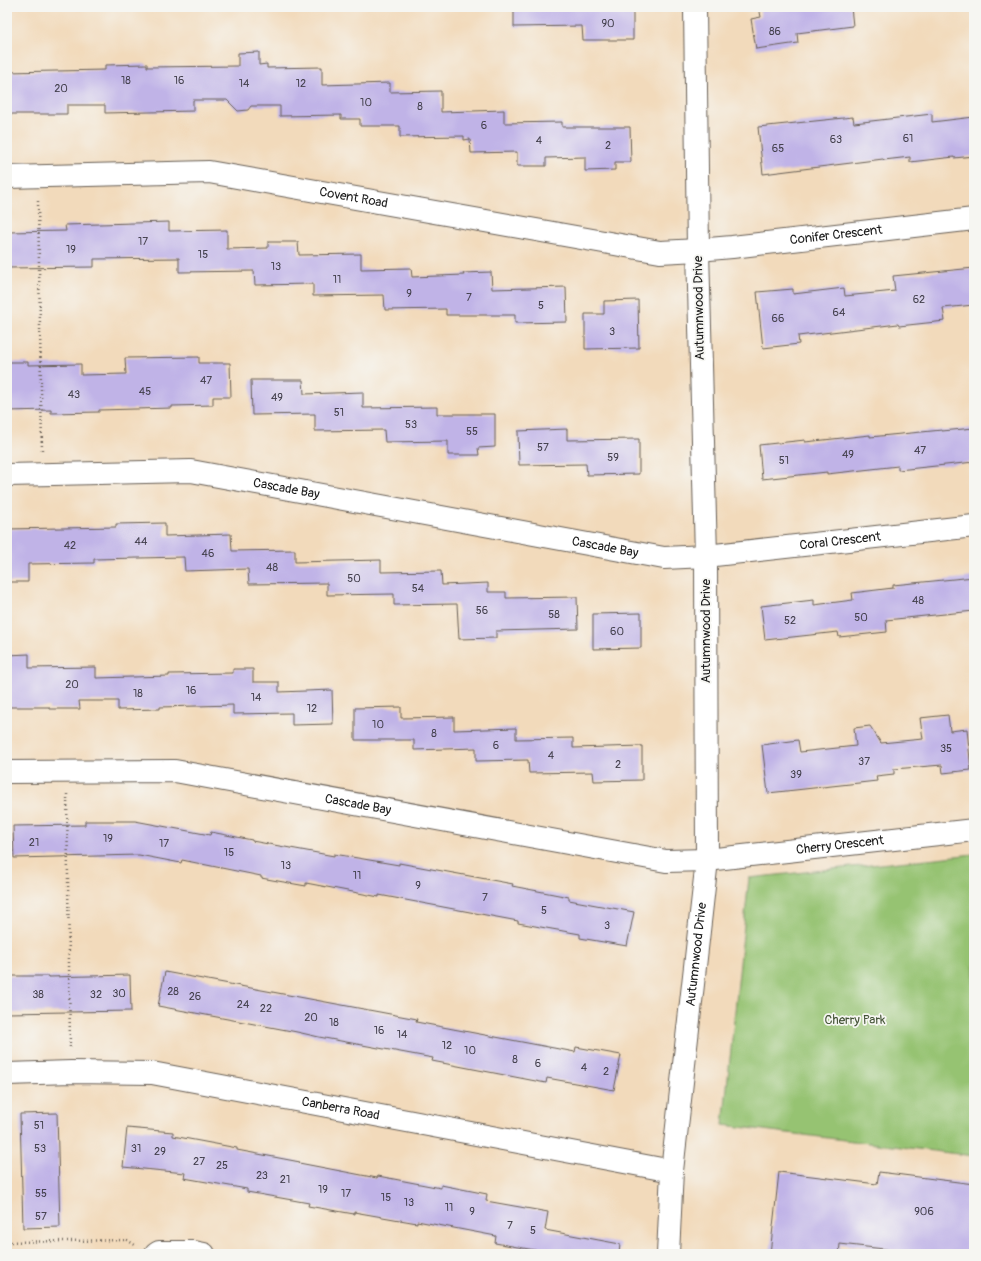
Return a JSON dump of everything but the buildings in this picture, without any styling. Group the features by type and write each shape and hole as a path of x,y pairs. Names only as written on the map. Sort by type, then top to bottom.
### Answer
{"street":[{"name":"Autumnwood Drive","path":"668,1254 672,1171 707,860 706,556 698,250 695,7"},
{"name":"Covent Road","path":"7,177 209,172 660,252 698,250"},
{"name":"Conifer Crescent","path":"698,250 974,220"},
{"name":"Cascade Bay","path":"7,475 191,471 664,558 706,556"},
{"name":"Coral Crescent","path":"706,556 974,526"},
{"name":"Cascade Bay","path":"7,772 175,771 666,861 707,860"},
{"name":"Cherry Crescent","path":"707,860 974,830"},
{"name":"Canberra Road","path":"7,1074 71,1072 152,1073 672,1171"},
{"path":"148,1250 159,1252 194,1252 204,1254"}],"path":[{"path":"38,176 43,474"},
{"path":"67,772 71,1072"},
{"path":"7,1242 127,1240 148,1250"}],"green space":[{"name":"Cherry Park","path":"974,854 974,1156 723,1125 749,878"}]}
